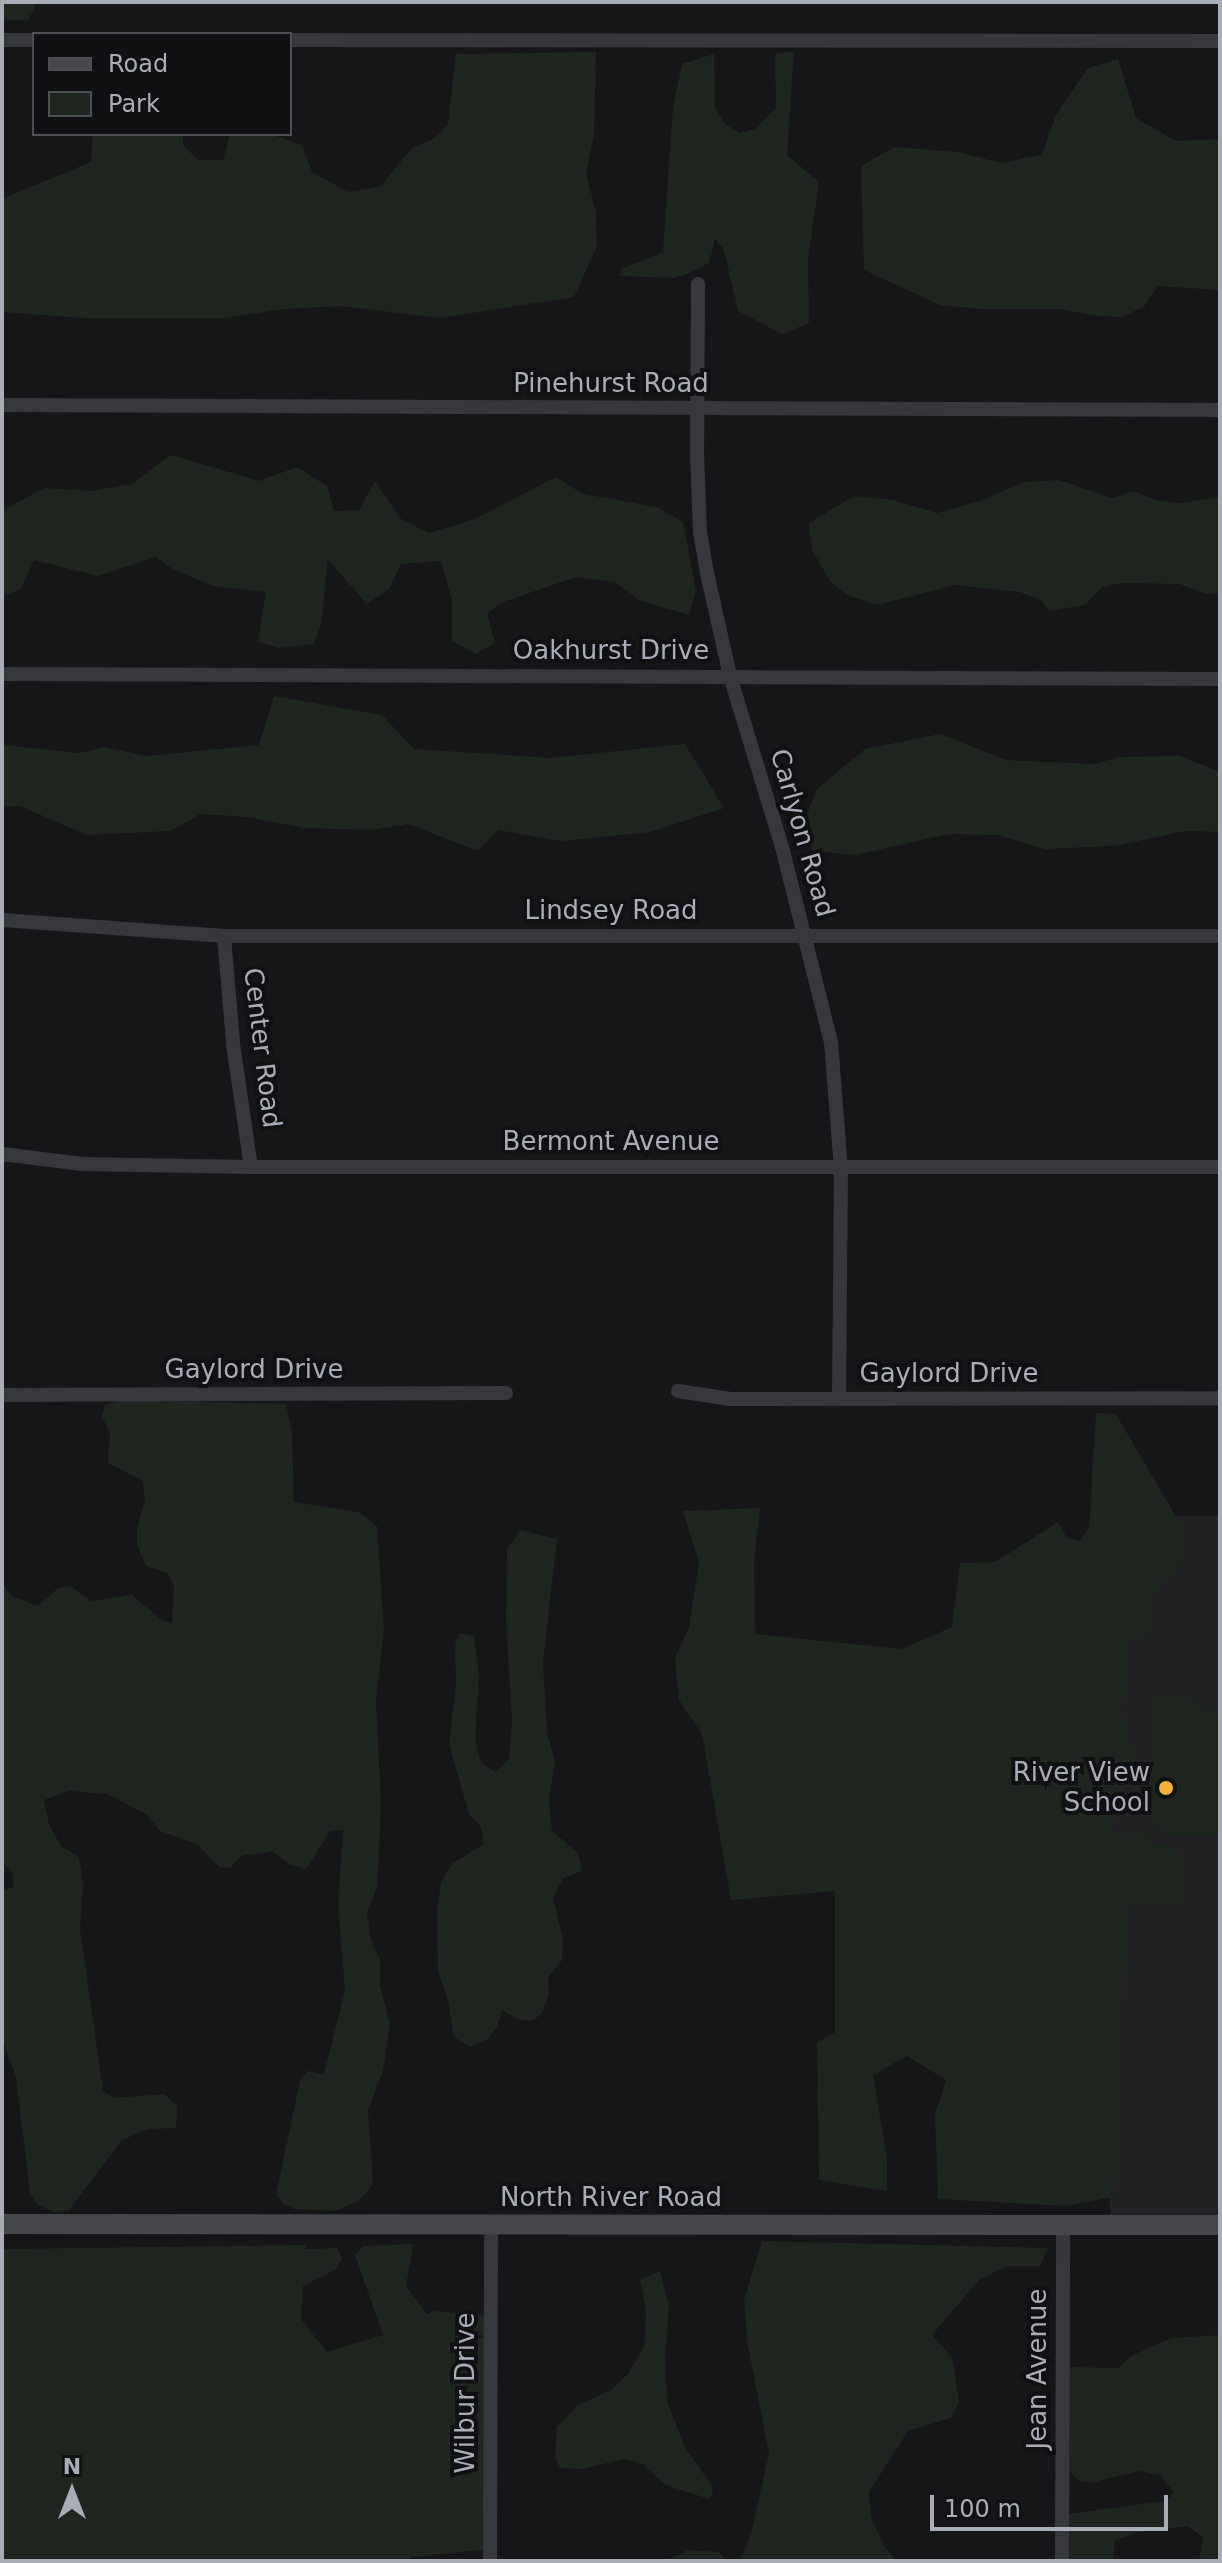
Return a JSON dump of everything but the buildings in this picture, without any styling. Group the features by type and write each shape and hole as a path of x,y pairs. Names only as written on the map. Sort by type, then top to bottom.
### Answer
{"street":[{"path":"2,40 32,40"},
{"path":"292,40 1220,41"},
{"name":"Carlyon Road","path":"698,284 700,532 730,676 806,935 831,1042 841,1168 839,1397"},
{"name":"Pinehurst Road","path":"2,405 1220,410"},
{"name":"Oakhurst Drive","path":"2,674 1220,679"},
{"name":"Lindsey Road","path":"2,920 224,936 1220,936"},
{"name":"Center Road","path":"224,936 233,1044 251,1167"},
{"name":"Bermont Avenue","path":"2,1154 82,1164 251,1167 1220,1167"},
{"name":"Gaylord Drive","path":"678,1391 730,1399 1220,1398"},
{"name":"Gaylord Drive","path":"2,1395 506,1393"},
{"name":"North River Road","path":"2,2224 1220,2225"},
{"name":"Wilbur Drive","path":"490,2561 491,2224"},
{"name":"Jean Avenue","path":"1062,2561 1063,2224"}],"shaded area":[{"name":"River View School","path":"1110,1516 1220,1516 1220,2225 1110,2225"}],"green space":[{"path":"2,2 37,2 28,21 2,19"},
{"path":"794,51 787,155 819,182 808,259 809,323 782,334 738,311 724,250 715,239 709,263 687,274 674,278 620,276 621,269 663,252 673,107 682,64 714,54 715,109 725,124 740,133 755,129 776,108 775,54"},
{"path":"596,52 594,134 586,173 596,213 597,246 574,297 440,318 341,306 283,309 226,318 83,318 2,312 2,199 91,162 93,136 183,136 183,145 198,160 223,160 229,136 276,136 302,145 312,172 348,192 380,187 411,149 432,140 448,125 456,54"},
{"path":"1118,59 1136,118 1176,141 1220,139 1220,290 1158,286 1144,307 1121,317 1098,316 1060,309 981,309 940,305 864,270 861,166 895,147 957,152 1001,163 1042,155 1056,115 1088,68"},
{"path":"170,455 259,481 297,467 327,486 334,511 359,510 375,481 401,519 429,533 475,519 556,477 583,494 657,507 683,522 696,591 689,615 639,600 615,582 576,577 500,603 487,614 495,643 476,654 452,641 452,601 441,561 401,564 389,589 367,604 328,560 321,624 314,644 280,648 258,642 266,592 213,586 172,569 156,557 98,576 34,560 21,589 2,597 2,511 44,488 91,491 132,484"},
{"path":"1059,480 1112,498 1133,491 1159,501 1181,503 1220,497 1220,593 1205,594 1180,584 1120,583 1101,588 1085,605 1049,611 1042,601 1020,592 955,585 877,605 847,595 830,581 812,550 809,523 854,496 893,500 937,513 983,500 1023,482"},
{"path":"274,696 382,715 414,749 550,758 685,744 724,808 650,832 560,841 498,830 478,851 408,824 372,830 304,828 247,817 200,814 171,831 87,835 20,806 2,806 2,745 79,753 104,747 148,756 259,745"},
{"path":"940,734 1006,760 1095,764 1119,757 1180,756 1220,772 1220,832 1185,831 1114,846 1045,849 998,835 949,834 855,855 813,851 800,831 817,789 865,749"},
{"path":"125,1400 286,1404 292,1433 294,1502 358,1512 377,1526 384,1631 376,1701 381,1805 377,1887 367,1912 371,1940 380,1960 380,1985 390,2024 383,2071 368,2110 373,2184 360,2200 335,2211 295,2209 284,2204 276,2195 300,2080 308,2071 324,2074 345,1990 338,1904 343,1830 330,1831 306,1869 289,1864 272,1851 241,1856 231,1867 220,1868 197,1844 160,1831 146,1814 107,1794 69,1791 44,1800 49,1824 61,1846 79,1857 83,1884 80,1929 103,2091 114,2098 165,2094 177,2107 176,2128 148,2129 122,2140 68,2211 54,2212 38,2205 30,2193 16,2077 2,2037 2,1891 14,1887 13,1873 2,1861 2,1582 11,1596 38,1606 57,1589 70,1586 92,1601 132,1595 162,1620 172,1623 174,1585 167,1573 146,1566 137,1545 137,1529 145,1500 143,1481 108,1463 110,1434 102,1416 105,1405"},
{"path":"1096,1413 1116,1414 1186,1534 1185,1560 1151,1598 1150,1635 1128,1641 1130,1688 1120,1705 1133,1753 1116,1798 1113,1832 1144,1833 1153,1838 1153,1844 1178,1846 1181,1905 1124,1907 1130,1938 1119,2022 1114,2197 1064,2206 938,2199 935,2114 946,2080 907,2056 873,2075 887,2159 887,2191 819,2180 817,2043 835,2032 835,1891 731,1900 702,1734 679,1700 675,1658 689,1627 699,1562 683,1511 760,1508 754,1560 755,1634 901,1649 952,1627 960,1563 995,1562 1058,1522 1067,1538 1080,1541 1089,1528"},
{"path":"520,1530 557,1539 543,1663 547,1733 555,1761 549,1801 552,1831 578,1853 582,1871 563,1878 553,1899 563,1938 562,1960 548,1978 549,1995 541,2014 532,2021 517,2019 502,2010 497,2027 488,2039 470,2047 454,2037 448,2001 438,1971 437,1912 441,1882 453,1863 484,1844 481,1827 469,1814 449,1744 456,1683 455,1645 460,1633 474,1636 479,1677 475,1739 481,1763 496,1772 509,1759 512,1721 506,1618 507,1550"},
{"path":"1152,1697 1188,1697 1220,1716 1220,1835 1171,1837 1149,1820"},
{"path":"762,2241 1048,2248 1040,2266 1007,2266 979,2280 932,2335 952,2357 959,2402 951,2418 908,2431 869,2492 871,2517 885,2548 897,2561 740,2561 751,2534 769,2453 747,2341 744,2300"},
{"path":"413,2244 406,2286 427,2314 435,2311 489,2316 490,2549 411,2557 407,2561 2,2561 2,2249 306,2245 306,2249 337,2248 342,2259 335,2270 303,2286 301,2319 327,2352 383,2335 355,2255 363,2246"},
{"path":"660,2271 669,2307 665,2359 667,2401 685,2448 711,2484 713,2493 709,2499 665,2485 643,2464 625,2459 581,2469 560,2468 555,2456 557,2427 578,2405 611,2390 628,2374 645,2345 646,2309 640,2280"},
{"path":"1220,2335 1220,2561 1199,2561 1203,2537 1188,2526 1138,2532 1115,2541 1113,2561 1067,2561 1067,2514 1165,2501 1174,2493 1160,2475 1139,2471 1090,2483 1079,2481 1067,2469 1068,2367 1118,2368 1133,2355 1172,2338"},
{"path":"688,2550 719,2552 726,2561 667,2561"}],"place":[{"name":"River View School","path":"1166,1788"}]}
